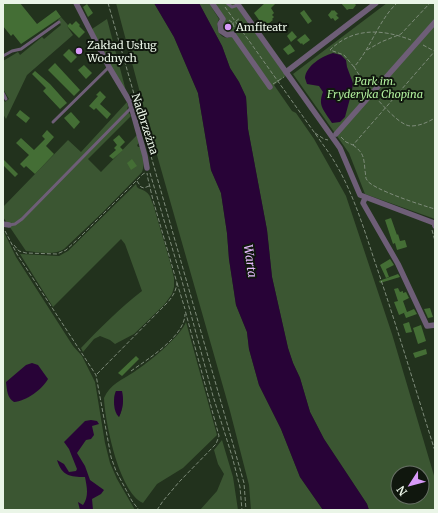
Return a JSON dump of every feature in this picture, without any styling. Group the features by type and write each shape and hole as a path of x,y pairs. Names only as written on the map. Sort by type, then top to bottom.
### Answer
{"street":[{"name":"Nadbrzeżna","path":"76,3 109,67 127,97 145,156 147,171"},
{"path":"212,3 223,19 220,24 221,31 227,35 233,34 272,85"},
{"path":"284,75 376,3"},
{"path":"237,4 284,75 335,135 360,195 435,224"},
{"path":"335,135 435,22"},
{"path":"365,198 364,202 398,264 426,326 435,325"}],"lane":[{"path":"227,3 232,7 237,4"},
{"path":"3,56 21,48 59,22"},
{"path":"53,122 109,67"},
{"path":"3,93 6,99"},
{"path":"5,226 15,224 22,219 131,108"}],"path":[{"path":"108,3 138,110"},
{"path":"222,3 340,170 358,209 435,451"},
{"path":"366,50 404,32 430,3"},
{"path":"231,25 240,18"},
{"path":"227,20 233,23 234,27"},
{"path":"353,145 435,51 399,35 376,31 361,33 330,50 344,55 354,67"},
{"path":"272,85 284,75"},
{"path":"315,133 328,140 335,135 360,150 366,179 370,184 387,192 435,209"},
{"path":"150,154 244,483 246,510"},
{"path":"12,243 19,251 26,253 60,253 71,245 147,171"},
{"path":"147,171 149,186 185,310 219,436 216,444 179,482 157,510"},
{"path":"147,171 155,190 213,396 234,464 240,487 242,510"},
{"path":"137,180 141,187 144,188 149,186"},
{"path":"5,226 17,254 96,375 111,457 116,471 132,501 139,510"},
{"path":"96,375 168,302 174,295 177,282"},
{"path":"131,371 154,354 180,331 185,320 185,310"}],"green space":[{"path":"116,3 154,3 174,37 198,93 211,170 221,193 236,305 247,332 249,349 259,385 281,429 300,477 323,510 251,510 249,485 230,411 151,134"},
{"path":"199,3 209,3 219,19 217,26 220,34 225,38 229,38 233,36 227,37 220,33 221,19 210,3 234,3 286,76 274,85 314,139 346,196 392,334 435,479 435,510 369,510 367,504 324,439 310,412 300,378 288,348 272,277 267,230 248,129 246,97 230,68 222,46"},
{"name":"Park im. Fryderyka Chopina","path":"387,3 435,3 435,219 365,194 349,153 293,74"},
{"path":"61,17 68,25 67,26 73,35 27,75 6,119 3,114 3,99 5,102 9,99 3,89 3,61 18,52 20,55 42,37 44,39 61,25 58,20"},
{"path":"107,19 126,91 111,67 92,29"},
{"path":"127,102 127,110 131,116 88,159 101,172 137,135 139,143 137,145 140,147 144,160 142,172 64,249 50,253 26,251 3,217 3,207 68,140 81,152"},
{"path":"136,184 138,188 148,194 153,204 174,278 172,294 164,305 134,334 115,344 100,336 94,339 83,352 81,348 118,311 142,291 125,244 121,239 53,307 20,254 59,256 68,251"},
{"path":"3,230 16,257 73,346 82,356 95,382 105,443 110,463 117,479 135,510 3,510"},
{"path":"186,322 217,435 183,468 157,484 143,503 134,496 120,471 110,439 104,398 113,386 155,356 171,342","holes":["116,391 121,391 123,404 119,417 115,407 114,397"]},
{"path":"222,440 233,477 238,510 200,510 217,491 224,474 218,464 214,450"}],"water":[{"name":"Warta","path":"154,3 199,3 222,46 230,68 246,97 248,129 267,230 272,277 288,348 300,378 310,412 324,439 367,504 369,510 323,510 300,477 281,429 259,385 249,349 247,332 236,305 221,193 211,170 198,93 174,37"},
{"path":"333,53 341,55 346,60 353,83 345,117 340,122 332,123 321,104 323,92 319,86 307,84 305,78 308,69 315,62 324,56"},
{"path":"32,363 38,365 48,379 42,387 33,394 24,400 14,402 7,391 6,382 26,365"},
{"path":"116,391 122,391 123,394 122,408 119,417 114,405"},
{"path":"85,421 97,421 99,424 92,426 94,435 91,439 86,440 77,453 85,466 90,480 104,490 101,494 92,499 93,510 80,510 78,502 83,505 87,495 85,477 75,477 67,474 61,469 57,460 64,464 69,472 76,471 77,469 69,449 64,442"}],"building":[{"path":"3,3 20,3 37,24 56,10 61,17 21,44 13,34 11,36 3,26"},
{"path":"265,3 276,3 271,8 274,13 272,15 274,17 272,19 273,20 264,27 254,13"},
{"path":"341,3 354,3 356,5 353,9 347,10"},
{"path":"87,4 93,13 88,17 83,7"},
{"path":"304,10 312,21 308,24 300,13"},
{"path":"332,10 338,14 336,15 339,18 335,21 328,15"},
{"path":"76,21 85,32 79,38 67,26 70,23 72,25"},
{"path":"292,31 297,37 291,42 287,36"},
{"path":"305,34 310,40 303,45 297,40"},
{"path":"290,44 295,51 288,55 283,49"},
{"path":"69,49 77,57 71,63 63,55"},
{"path":"55,63 80,90 74,96 48,70"},
{"path":"84,65 92,73 86,79 78,70"},
{"path":"35,71 50,84 67,103 60,109 43,91 46,88 32,74"},
{"path":"100,91 106,97 100,104 111,114 107,119 96,108 94,110 89,106 98,96 96,95"},
{"path":"20,110 30,118 26,123 16,115"},
{"path":"71,112 80,122 74,129 64,118"},
{"path":"47,130 54,137 46,146 54,154 35,174 26,166 24,168 20,164 29,155 16,143 21,138 34,150 45,139 42,136"},
{"path":"119,135 125,142 120,147 123,150 113,159 109,156 116,150 114,148 117,145 113,140"},
{"path":"3,159 18,174 15,177 3,165"},
{"path":"132,159 137,166 131,170 127,163"},
{"path":"391,218 400,241 405,240 407,247 397,250 395,243 393,244 385,220"},
{"path":"390,259 394,265 386,269 389,277 386,278 380,265"},
{"path":"398,274 400,277 380,283 379,281"},
{"path":"398,288 400,292 406,292 409,298 403,301 407,312 414,309 417,314 406,318 404,313 406,312 399,315 394,302 398,301 394,289"},
{"path":"430,308 433,317 428,318 424,309"},
{"path":"409,322 412,332 406,333 403,324"},
{"path":"421,325 426,341 418,344 413,328"},
{"path":"426,349 427,354 415,358 413,353"},
{"path":"136,356 139,359 122,376 118,373"}],"place":[{"name":"Amfiteatr","path":"228,27"},
{"name":"Zakład Usług Wodnych","path":"79,51"}]}
